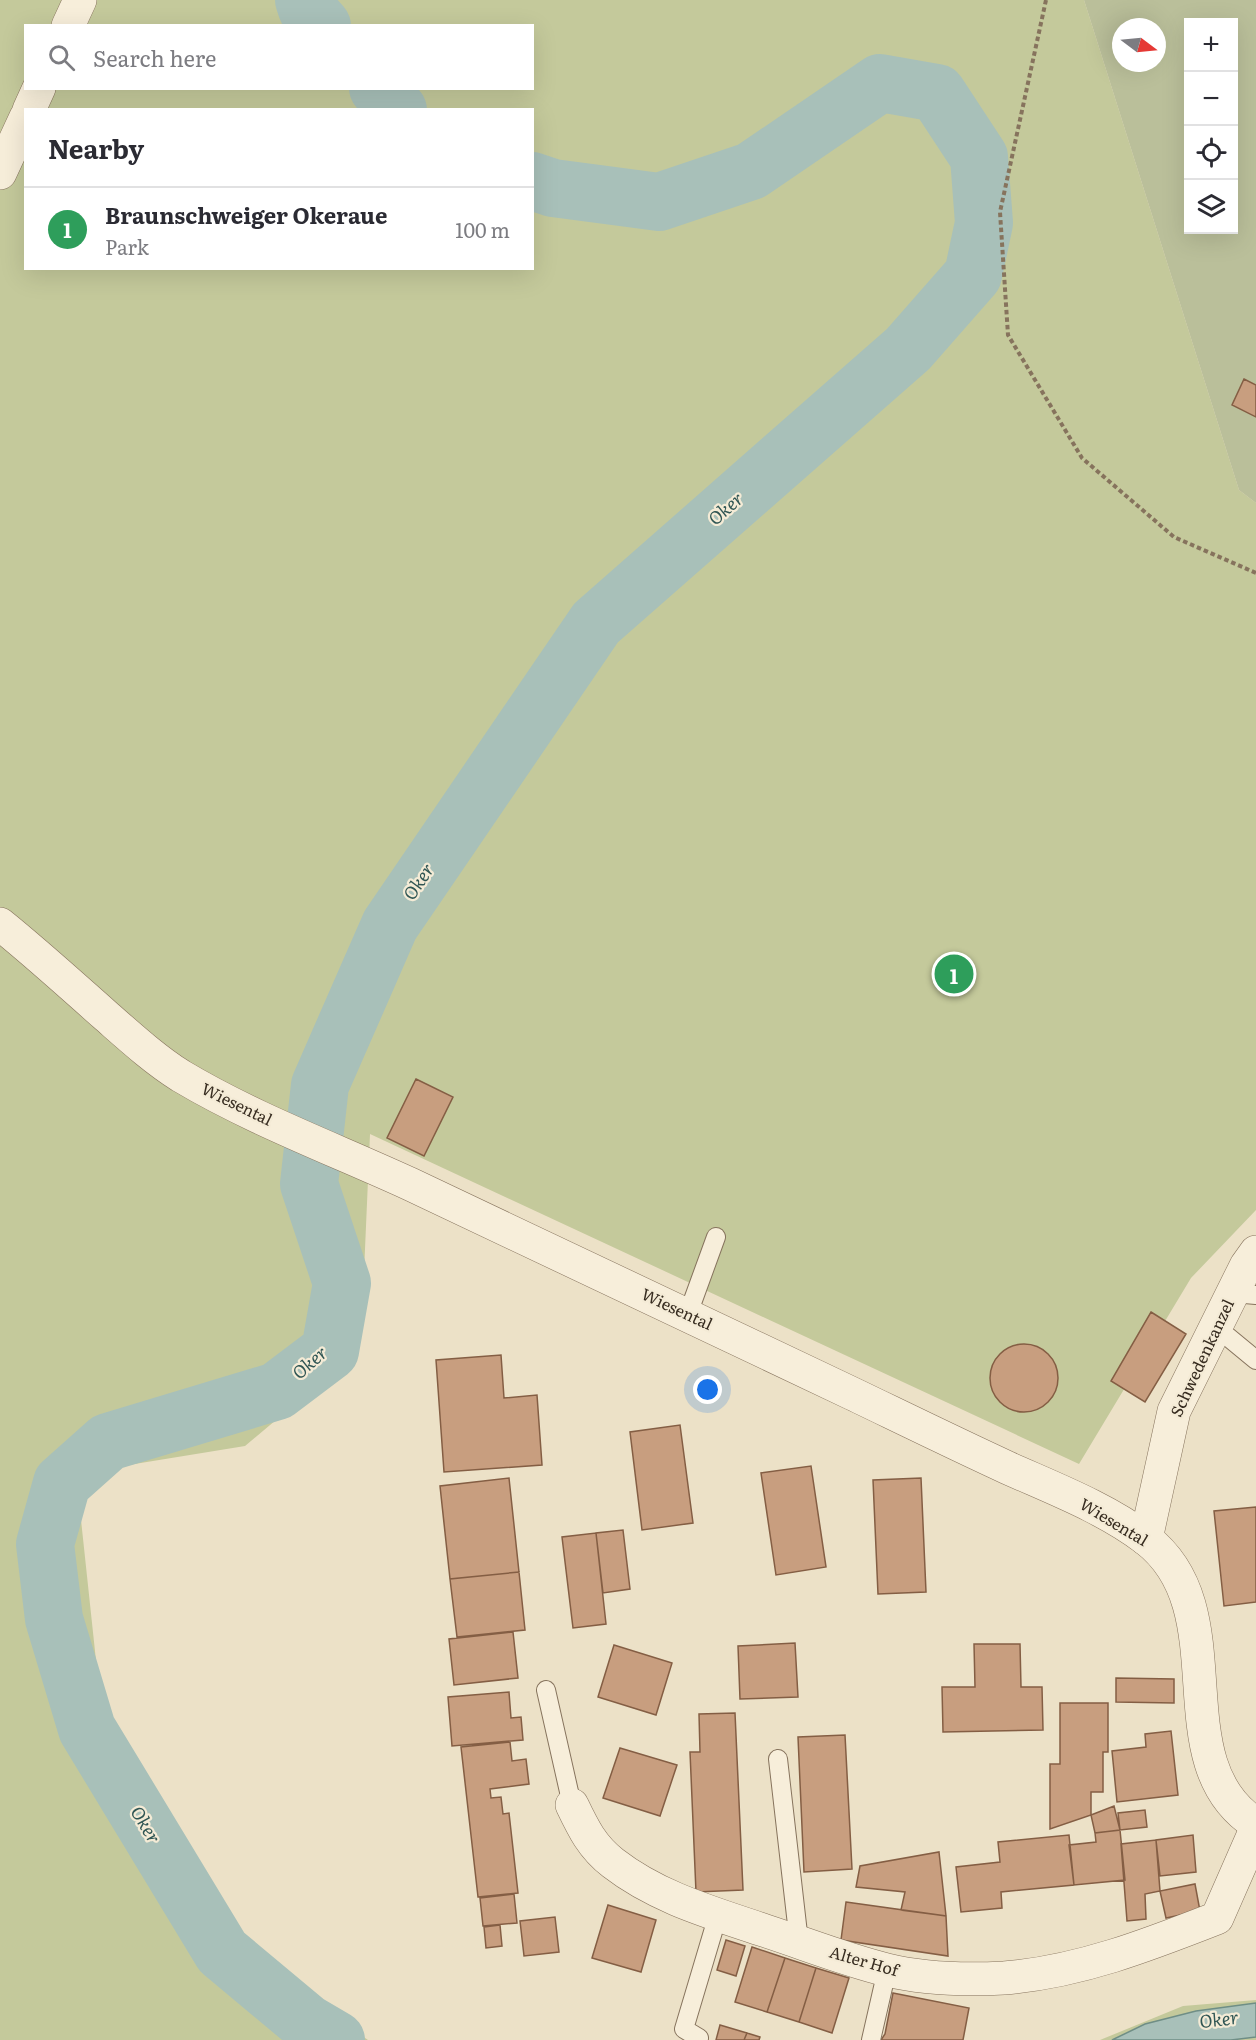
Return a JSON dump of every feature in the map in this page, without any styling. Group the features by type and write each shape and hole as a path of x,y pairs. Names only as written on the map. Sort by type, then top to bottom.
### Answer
{"street":[{"path":"69,24 80,0"},
{"path":"30,108 38,90"},
{"path":"0,173 24,121"},
{"name":"Wiesental","path":"0,924 138,1044 179,1074 243,1109 365,1163 688,1314 960,1446 1073,1497 1146,1539 1177,1573 1185,1592 1197,1644 1206,1746 1218,1785 1232,1805 1256,1824"},
{"name":"Schwedenkanzel","path":"1146,1539 1174,1411 1215,1327 1244,1294 1246,1266 1256,1252"},
{"name":"Alter Hof","path":"572,1805 588,1838 612,1863 650,1886 693,1907 887,1970 963,1979 1005,1977 1073,1967 1139,1948 1217,1918 1256,1829"}],"lane":[{"path":"688,1314 716,1237"},
{"path":"1215,1327 1256,1360"},
{"name":"Alter Hof","path":"546,1690 572,1805"},
{"path":"778,1759 799,1942"},
{"path":"699,2038 684,2029 718,1915"},
{"path":"871,2040 887,1970"}],"path":[{"path":"1046,0 1000,212 1008,334 1082,458 1174,537 1256,573"}],"green space":[{"path":"0,0 1084,0 1239,490 1256,503 1256,1210 1191,1278 1079,1464 370,1134 364,1272 345,1362 245,1446 110,1468 79,1501 100,1698 227,1944 368,2040 0,2040"},
{"path":"1084,0 1256,0 1256,503 1239,490"},
{"path":"1256,2000 1256,2040 1100,2040 1183,2006"}],"water":[{"path":"1256,2003 1256,2037 1231,2040 1112,2040 1145,2024 1196,2011"}],"building":[{"path":"1244,379 1256,385 1256,417 1232,405"},
{"path":"416,1079 453,1097 424,1156 387,1138"},
{"path":"1151,1312 1186,1334 1145,1402 1111,1381"},
{"path":"1024,1344 1037,1347 1048,1354 1055,1365 1058,1378 1055,1391 1048,1402 1037,1409 1024,1412 1011,1409 1000,1402 993,1391 990,1378 993,1365 1000,1354 1011,1347"},
{"path":"501,1355 504,1398 537,1395 542,1465 444,1472 436,1360"},
{"path":"680,1425 693,1523 642,1530 630,1432"},
{"path":"811,1466 826,1567 776,1575 761,1473"},
{"path":"509,1478 519,1572 450,1579 440,1486"},
{"path":"921,1478 926,1592 878,1594 873,1480"},
{"path":"1256,1507 1256,1602 1224,1606 1214,1511"},
{"path":"623,1530 630,1589 603,1593 596,1533"},
{"path":"596,1533 606,1624 573,1628 562,1537"},
{"path":"519,1572 525,1630 457,1637 450,1579"},
{"path":"513,1632 518,1678 454,1685 449,1639"},
{"path":"795,1643 798,1697 740,1699 738,1646"},
{"path":"974,1644 1020,1644 1021,1687 1042,1687 1043,1730 943,1732 942,1687 975,1687"},
{"path":"614,1645 672,1663 656,1715 598,1697"},
{"path":"1116,1678 1174,1679 1174,1703 1116,1702"},
{"path":"509,1692 511,1718 521,1717 523,1740 452,1746 448,1697"},
{"path":"1060,1703 1108,1703 1108,1752 1103,1752 1103,1792 1091,1792 1091,1815 1050,1829 1050,1764 1060,1764"},
{"path":"735,1713 743,1890 696,1892 690,1752 700,1752 699,1714"},
{"path":"1171,1731 1178,1795 1117,1802 1112,1751 1146,1747 1145,1734"},
{"path":"845,1735 852,1869 804,1872 798,1737"},
{"path":"510,1742 512,1761 526,1759 529,1784 490,1789 491,1798 501,1797 503,1814 509,1813 518,1893 478,1897 461,1747"},
{"path":"620,1748 677,1765 660,1816 603,1798"},
{"path":"1114,1806 1120,1830 1095,1833 1091,1815"},
{"path":"1145,1810 1147,1827 1120,1830 1118,1813"},
{"path":"1120,1830 1125,1880 1074,1885 1069,1845 1096,1842 1095,1833"},
{"path":"1069,1835 1074,1885 1001,1892 1002,1908 961,1912 956,1867 1000,1862 998,1842"},
{"path":"1193,1835 1196,1872 1160,1876 1156,1840"},
{"path":"1156,1840 1160,1891 1145,1894 1146,1919 1127,1921 1121,1844"},
{"path":"939,1852 946,1916 901,1910 905,1892 856,1887 860,1866"},
{"path":"1195,1884 1200,1911 1166,1918 1160,1891"},
{"path":"514,1894 517,1923 483,1926 480,1898"},
{"path":"846,1902 946,1916 948,1956 841,1940"},
{"path":"608,1905 656,1920 641,1972 592,1958"},
{"path":"555,1917 559,1952 524,1956 520,1921"},
{"path":"500,1925 502,1946 486,1948 484,1927"},
{"path":"726,1940 745,1946 736,1976 717,1970"},
{"path":"752,1947 785,1958 767,2012 735,2002"},
{"path":"785,1958 816,1968 799,2022 767,2012"},
{"path":"816,1968 849,1978 832,2033 799,2022"},
{"path":"893,1993 969,2008 963,2040 881,2040 885,2034"},
{"path":"720,2025 747,2033 744,2040 716,2040"},
{"path":"747,2033 760,2037 759,2040 744,2040"}],"waterway":[{"name":"Oker","path":"304,0 307,9 320,24"},
{"name":"Oker","path":"336,2040 307,2023 222,1952 87,1729 54,1619 45,1544 62,1483 108,1442 277,1391 330,1351 342,1283 309,1184 320,1085 390,925 596,623 908,349 973,275 984,223 979,157 937,93 880,83 751,171 659,202 553,188 534,182"},
{"name":"Oker","path":"380,90 396,108"}],"place":[{"name":"Braunschweiger Okeraue","path":"954,974"}]}
